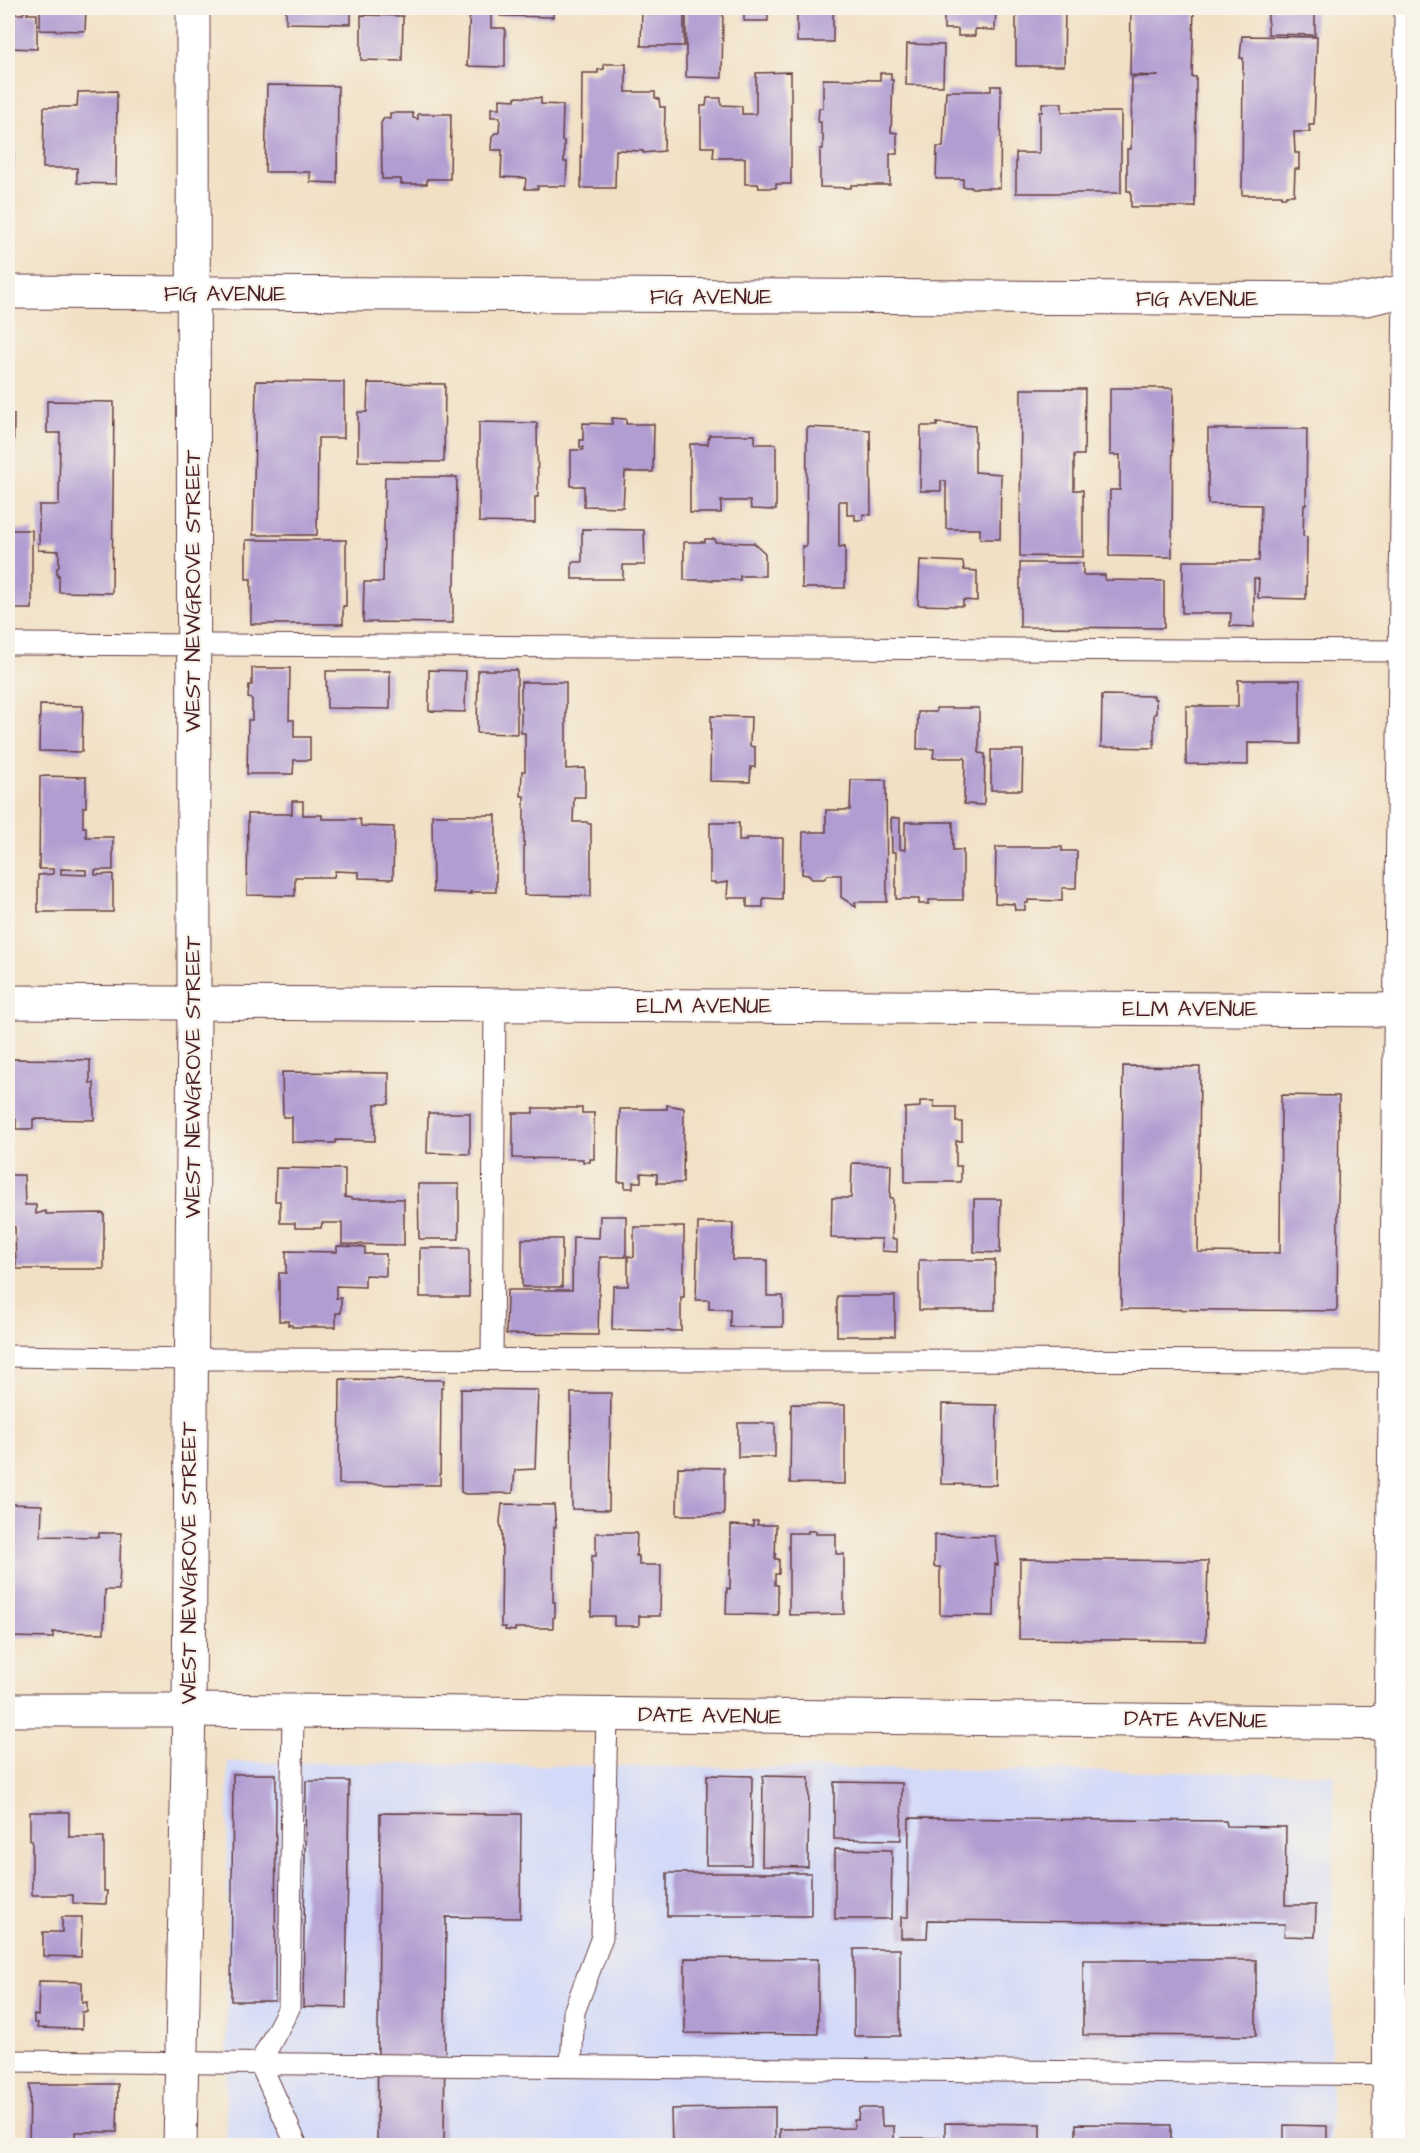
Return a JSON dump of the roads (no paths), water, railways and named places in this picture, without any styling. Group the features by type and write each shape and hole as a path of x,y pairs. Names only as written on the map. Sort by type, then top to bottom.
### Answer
{"street":[{"name":"WEST NEWGROVE STREET","path":"180,2145 189,1710 194,1004 193,8"},
{"path":"1389,2145 1401,2075 1406,1010 1403,651 1411,289 1411,8"},
{"name":"FIG AVENUE","path":"8,292 1367,300 1411,289"},
{"name":"ELM AVENUE","path":"8,1002 1406,1010"},
{"name":"DATE AVENUE","path":"8,1710 1402,1722"}],"lane":[{"path":"8,644 1403,651"},
{"path":"492,1358 495,1005"},
{"path":"8,1356 190,1359 1404,1361"},
{"path":"260,2063 289,2008 293,1712"},
{"path":"571,2066 574,2012 602,1938 607,1715"},
{"path":"8,2061 1401,2075"},
{"path":"260,2063 297,2145"}]}
